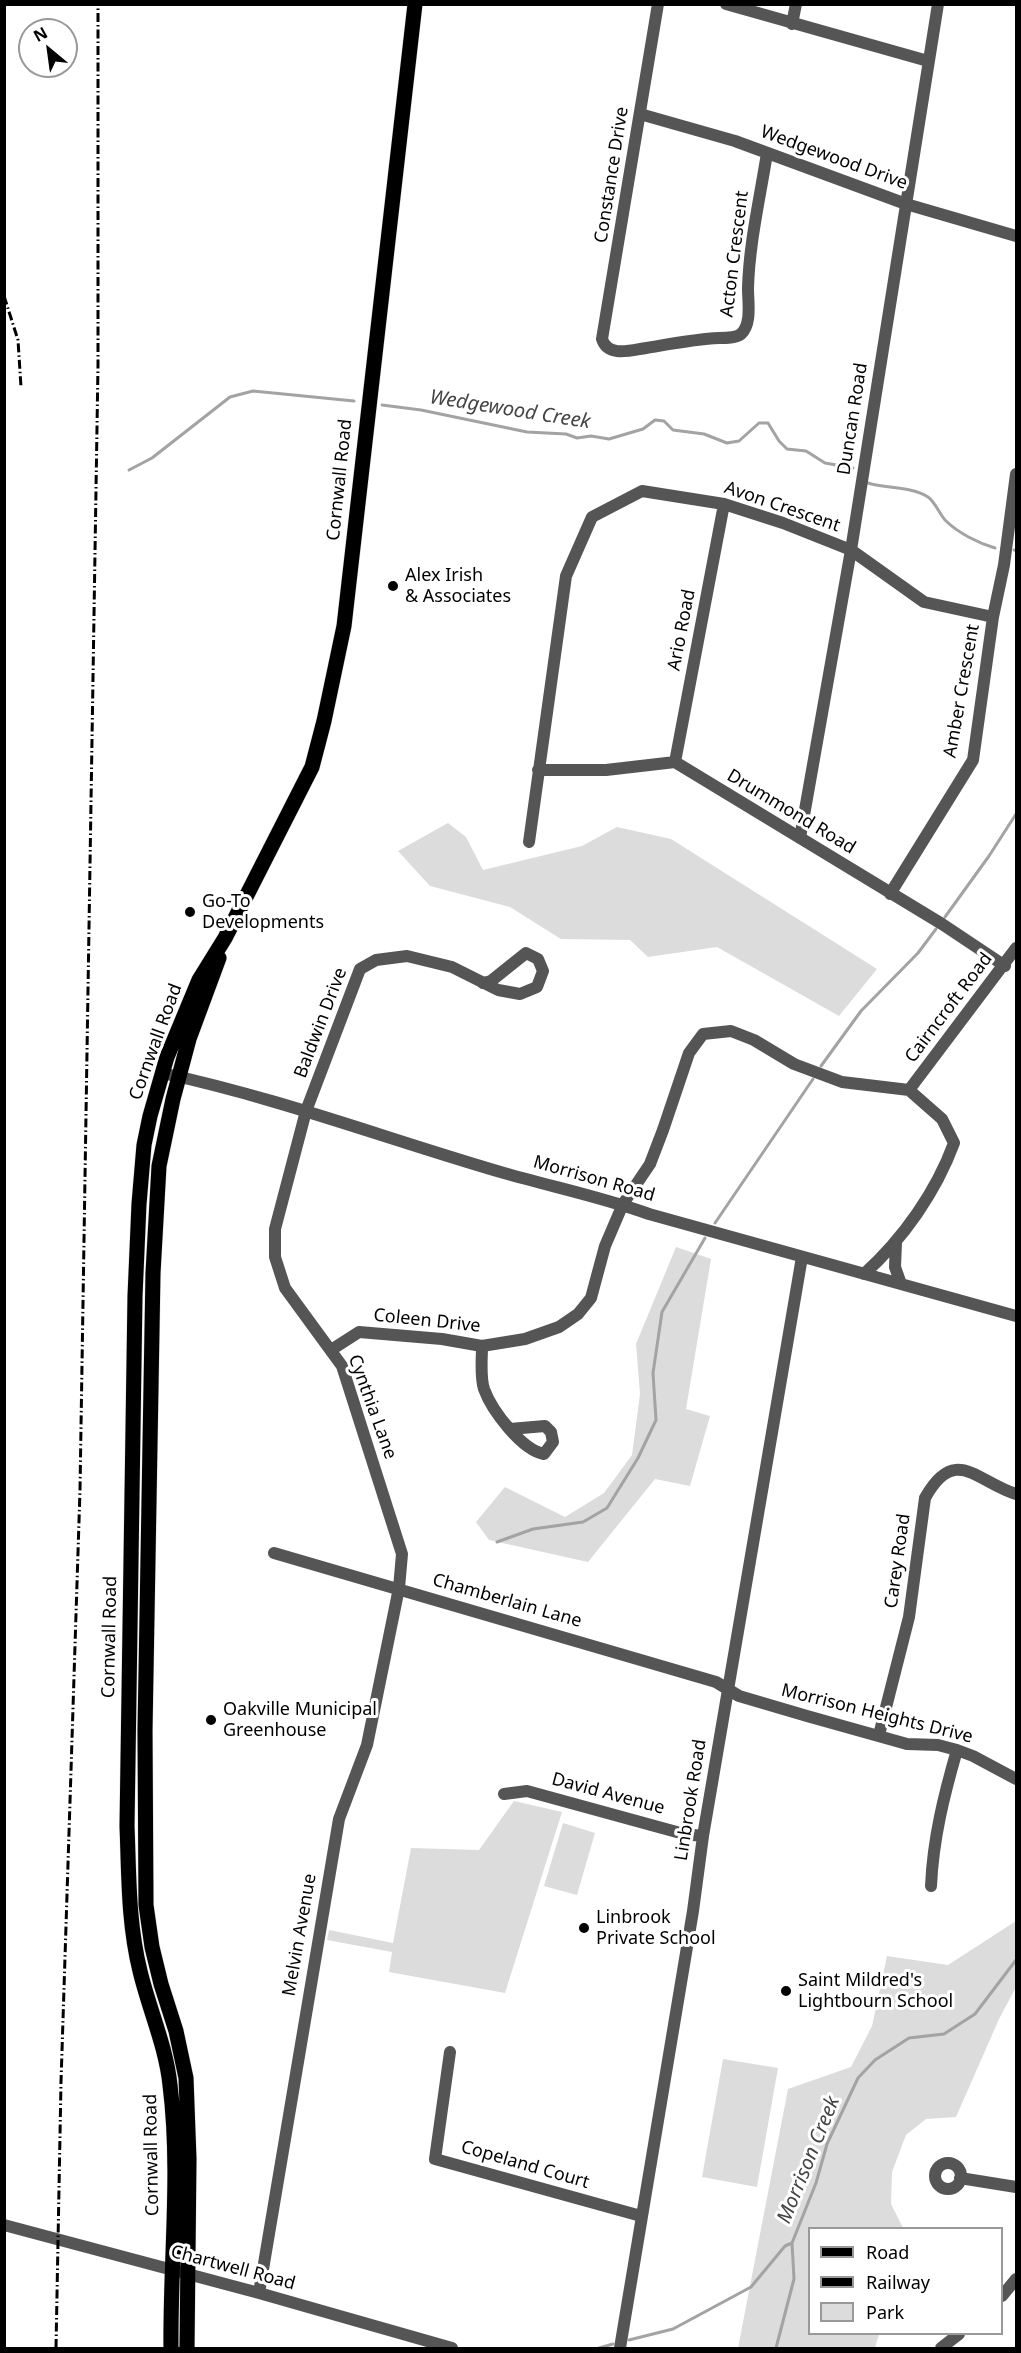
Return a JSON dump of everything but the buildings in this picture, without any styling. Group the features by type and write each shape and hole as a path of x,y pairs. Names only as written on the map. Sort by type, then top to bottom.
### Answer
{"main road":[{"name":"Cornwall Road","path":"187,2349 179,2273 171,2093 164,2053 140,1970 129,1905 127,1826 135,1307 144,1145 162,1073 199,980 225,938 312,767 325,719 344,626 415,4"},
{"name":"Cornwall Road","path":"171,2349 189,2160 186,2078 176,2031 152,1947 146,1905 144,1826 153,1262 159,1166 178,1077 225,938"}],"street":[{"name":"Constance Drive","path":"610,349 606,347 602,339 658,4"},
{"path":"726,4 928,61"},
{"path":"792,24 796,4"},
{"name":"Duncan Road","path":"800,838 850,550 938,4"},
{"name":"Wedgewood Drive","path":"640,114 767,153 906,204 1017,236"},
{"name":"Acton Crescent","path":"610,349 620,351 708,338 729,338 739,336 743,332 748,316 748,269 767,153"},
{"name":"Amber Crescent","path":"890,894 973,760 993,617 1004,565 1017,474"},
{"name":"Avon Crescent","path":"529,842 566,576 592,517 642,491 724,504 783,523 850,550 924,602 993,617"},
{"name":"Ario Road","path":"675,762 724,504"},
{"path":"538,770 606,770 675,762"},
{"name":"Drummond Road","path":"675,762 942,924 1005,966"},
{"name":"Cairncroft Road","path":"909,1090 1017,948"},
{"name":"Baldwin Drive","path":"306,1111 360,969 376,960 407,956 453,967 498,990 520,994 537,987 543,971 538,959 526,953 491,981 483,982"},
{"name":"Coleen Drive","path":"331,1350 359,1332 442,1339 482,1346 525,1339 559,1327 578,1314 591,1298 605,1246 622,1204 650,1164 689,1053 703,1034 731,1031 754,1040 794,1064 842,1082 909,1090"},
{"name":"Morrison Road","path":"162,1073 306,1111 505,1173 622,1204 1017,1317"},
{"path":"864,1274 896,1244 944,1173 954,1143 942,1119 909,1090"},
{"name":"Cynthia Lane","path":"306,1111 275,1229 274,1257 285,1288 342,1366 399,1542 402,1554 399,1588"},
{"path":"896,1244 895,1267 900,1284"},
{"name":"Linbrook Road","path":"620,2349 693,1916 702,1836 802,1257"},
{"path":"482,1346 484,1389 498,1414 510,1429"},
{"name":"Carey Road","path":"879,1736 909,1617 925,1498 930,1489 942,1475 954,1470 968,1470 1017,1494"},
{"name":"Chamberlain Lane","path":"274,1553 716,1682 728,1688"},
{"name":"Melvin Avenue","path":"259,2293 339,1819 367,1745 399,1588"},
{"name":"Morrison Heights Drive","path":"728,1688 739,1696 907,1744 938,1745 957,1750 1017,1779"},
{"path":"931,1886 932,1854 939,1817 957,1750"},
{"name":"David Avenue","path":"504,1794 527,1791 684,1834 702,1836"},
{"name":"Copeland Court","path":"450,2052 435,2159 641,2216"},
{"path":"960,2178 1017,2187"},
{"name":"Chartwell Road","path":"4,2225 259,2293 452,2349"},
{"path":"1003,2295 1017,2279"},
{"path":"941,2349 958,2335"}],"green space":[{"path":"448,823 466,837 483,870 582,846 617,827 671,839 877,969 839,1016 717,947 648,957 630,940 561,939 510,907 430,886 398,851"},
{"path":"676,1247 711,1259 686,1409 710,1416 690,1486 655,1479 588,1562 489,1540 476,1522 505,1487 565,1517 604,1493 632,1455 640,1394 636,1344"},
{"path":"514,1801 562,1812 505,1993 389,1972 392,1952 327,1940 329,1930 393,1943 411,1848 479,1850"},
{"path":"563,1823 595,1833 577,1895 544,1886"},
{"path":"1016,1921 1016,1987 999,2019 956,2117 926,2119 906,2135 892,2172 891,2204 902,2227 808,2227 808,2335 879,2335 875,2348 738,2348 788,2089 851,2067 872,2026 887,1956 948,1965"},
{"path":"723,2059 778,2068 757,2187 702,2177"}],"waterway":[{"name":"Wedgewood Creek","path":"129,470 152,458 230,397 253,391 354,401"},
{"name":"Wedgewood Creek","path":"382,405 421,410 527,432 566,434 577,438 591,436 609,439 643,429 655,420 664,421 673,430 704,434 727,443 739,441 759,423 768,423 787,449 806,451 825,463 853,468"},
{"name":"Wedgewood Creek","path":"868,483 921,493 930,499 945,520 956,529 995,548"},
{"path":"945,917 1016,814"},
{"path":"821,1066 861,1011 918,953 936,929"},
{"path":"715,1223 813,1079"},
{"path":"497,1542 533,1529 583,1522 607,1508 638,1458 656,1420 653,1373 662,1312 705,1238"},
{"name":"Morrison Creek","path":"776,2348 794,2279 792,2243 816,2183 827,2144 858,2078 875,2060 909,2038 944,2034 975,2014 1016,1960"},
{"path":"629,2340 673,2329 751,2287 785,2246 792,2243"},
{"path":"599,2348 613,2344"}],"railway":[{"path":"56,2348 61,2082 80,1490 98,365 98,4"},
{"path":"4,296 18,340 21,387"}],"place":[{"name":"Alex Irish & Associates","path":"393,586"},
{"name":"Go-To Developments","path":"190,912"},
{"name":"Oakville Municipal Greenhouse","path":"211,1720"},
{"name":"Linbrook Private School","path":"584,1928"},
{"name":"Saint Mildred's Lightbourn School","path":"786,1991"}]}
